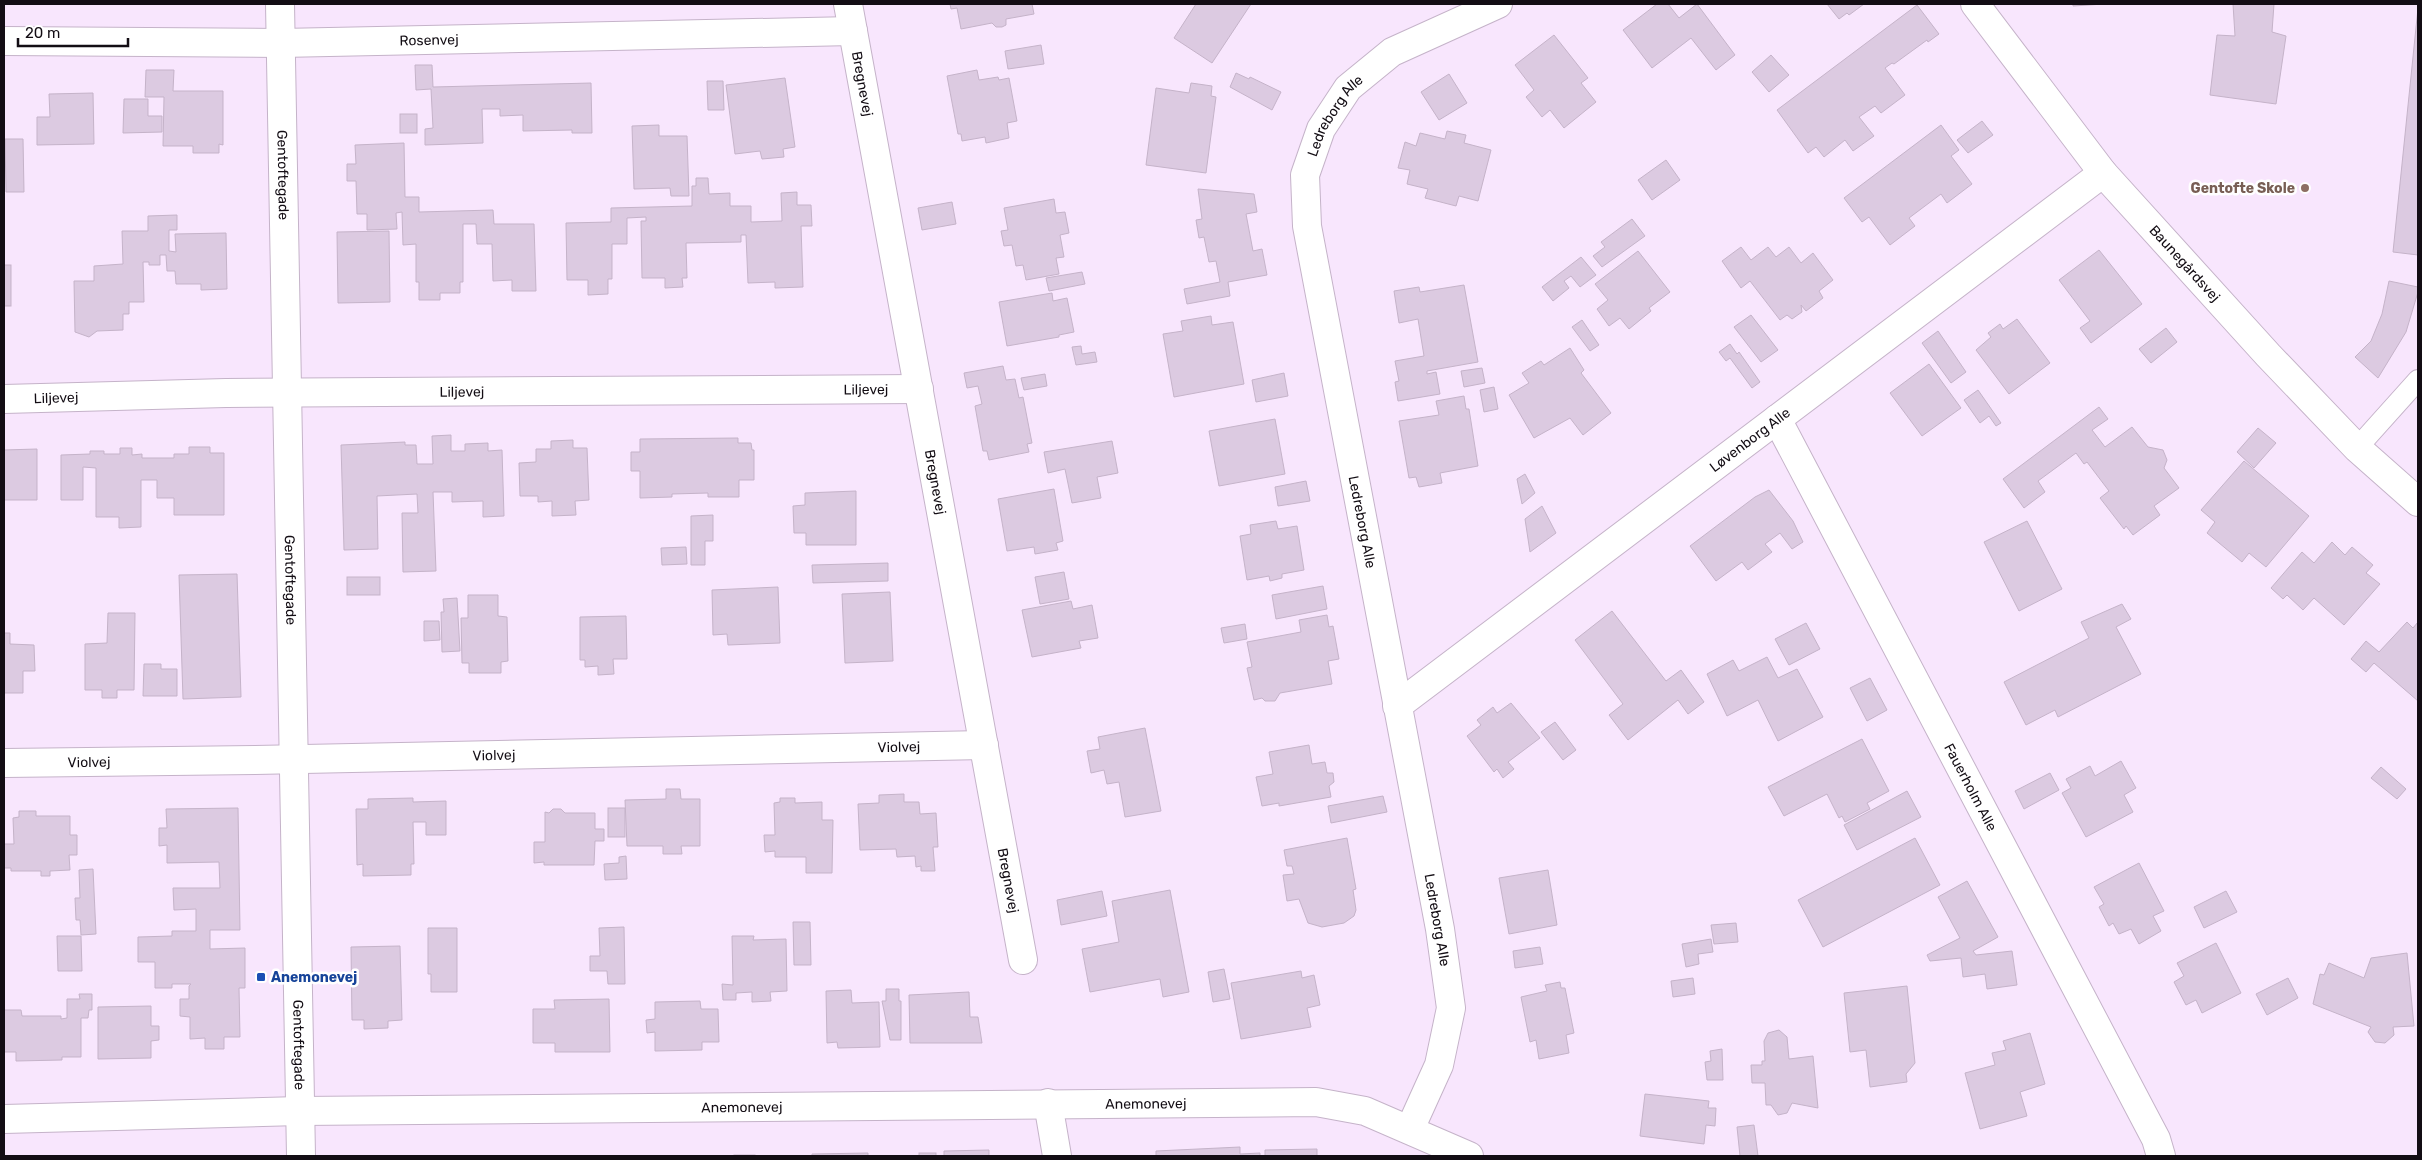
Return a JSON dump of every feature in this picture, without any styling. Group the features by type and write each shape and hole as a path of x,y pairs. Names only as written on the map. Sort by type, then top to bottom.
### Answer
{"street":[{"name":"Gentoftegade","path":"280,4 300,1156"},
{"name":"Bregnevej","path":"848,4 1023,960"},
{"name":"Ledreborg Alle","path":"1410,1129 1439,1065 1451,1008 1440,929 1307,226 1305,175 1321,129 1348,88 1392,52 1498,4"},
{"name":"Baunegårdsvej","path":"1975,4 2104,173 2268,356 2357,448 2418,502"},
{"name":"Rosenvej","path":"4,41 281,43 853,31"},
{"name":"Løvenborg Alle","path":"1397,706 2104,173"},
{"name":"Liljevej","path":"4,398 288,393 918,389"},
{"name":"Fauerholm Alle","path":"1777,419 2152,1130 2161,1156"},
{"name":"Violvej","path":"4,763 984,745"},
{"name":"Anemonevej","path":"4,1119 299,1111 1316,1102 1365,1111 1469,1156"},
{"path":"1048,1103 1057,1156"}],"lane":[{"path":"2357,448 2418,380"}],"building":[{"path":"950,4 1032,4 1034,14 1006,19 1006,25 1002,27 996,27 992,23 961,29 957,8 951,9"},
{"path":"1196,4 1251,4 1212,63 1174,38"},
{"path":"1657,4 1668,4 1679,18 1697,4 1735,55 1716,70 1691,38 1652,68 1623,30"},
{"path":"1827,4 1864,4 1849,15 1847,13 1839,19"},
{"path":"2073,4 2104,4 2073,6"},
{"path":"2233,4 2274,4 2272,32 2286,36 2276,104 2210,95 2217,35 2235,36"},
{"path":"1917,5 1939,34 1885,68 1905,95 1881,113 1875,106 1859,117 1874,136 1853,151 1845,140 1824,157 1816,147 1808,153 1777,110"},
{"path":"2418,8 2418,255 2393,252"},
{"path":"1554,35 1588,78 1581,83 1596,102 1564,128 1550,110 1542,117 1526,97 1534,90 1515,65"},
{"path":"1041,45 1044,64 1008,69 1005,51"},
{"path":"1771,55 1789,75 1769,92 1752,72"},
{"path":"415,65 432,65 433,87 591,83 592,133 572,133 572,130 523,131 523,115 500,116 500,109 482,109 483,143 425,145 425,129 433,128 431,89 416,90"},
{"path":"146,70 174,70 173,91 223,91 223,145 219,144 219,153 193,153 193,146 163,146 164,97 145,97"},
{"path":"977,70 979,80 998,77 999,80 1009,78 1017,121 1007,123 1009,138 986,143 985,137 962,141 961,134 958,134 947,76"},
{"path":"1236,73 1249,79 1250,77 1281,92 1272,110 1230,87"},
{"path":"1449,74 1467,103 1439,120 1421,92"},
{"path":"785,78 795,147 783,149 784,157 762,159 760,151 735,154 726,85"},
{"path":"707,81 723,81 724,110 708,110"},
{"path":"1191,83 1212,86 1211,96 1216,97 1206,173 1146,165 1156,88 1189,93"},
{"path":"93,93 94,144 37,145 37,117 50,117 49,94"},
{"path":"124,99 148,99 148,116 162,116 162,132 123,133"},
{"path":"400,114 417,114 417,133 400,133"},
{"path":"1982,121 1993,135 1968,153 1957,140"},
{"path":"659,125 659,136 687,136 689,196 671,196 670,188 634,189 632,126"},
{"path":"1941,125 1959,150 1951,156 1972,184 1947,203 1941,194 1909,218 1915,226 1890,245 1869,217 1862,222 1844,198"},
{"path":"1447,131 1466,135 1464,143 1491,150 1478,201 1459,196 1456,206 1425,198 1428,189 1407,184 1410,170 1398,168 1405,142 1416,146 1420,133 1445,139"},
{"path":"5,139 23,139 24,192 6,192"},
{"path":"404,143 405,197 419,197 419,212 493,210 494,224 534,224 536,291 512,291 512,280 493,281 492,244 477,244 476,224 463,224 463,282 460,282 460,293 440,293 440,300 419,300 419,282 416,282 416,244 403,245 402,212 396,213 397,229 367,230 367,214 357,214 356,181 347,181 347,164 356,164 355,145"},
{"path":"1666,160 1680,180 1652,200 1638,180"},
{"path":"696,178 708,178 709,194 730,193 730,206 751,206 751,222 782,221 781,193 797,192 797,205 811,205 812,226 801,226 803,287 775,288 775,282 748,283 746,235 741,235 741,242 686,243 687,278 682,278 683,287 665,288 665,278 642,278 641,221 646,221 646,217 627,218 627,244 612,244 612,279 608,279 608,294 588,295 588,280 567,280 566,223 611,222 611,208 692,206 692,186 696,186"},
{"path":"1198,189 1254,194 1257,212 1246,214 1253,251 1262,249 1267,275 1228,282 1230,296 1187,304 1184,289 1220,282 1216,261 1209,262 1204,237 1199,238 1196,220 1202,219"},
{"path":"1054,199 1056,213 1065,212 1069,233 1060,235 1064,257 1056,258 1059,274 1026,280 1023,265 1016,266 1012,245 1004,246 1001,231 1008,230 1004,208"},
{"path":"952,202 956,224 922,230 918,208"},
{"path":"177,215 177,230 169,230 169,251 176,252 175,234 226,233 227,289 201,290 201,284 176,284 175,271 167,271 166,255 160,255 160,265 149,265 149,262 143,262 144,302 129,302 129,314 123,314 123,330 97,331 89,337 75,332 74,281 94,281 94,266 123,264 122,231 148,231 148,216"},
{"path":"1632,219 1645,236 1602,267 1593,256 1605,247 1601,242"},
{"path":"389,231 390,302 338,303 337,232"},
{"path":"1741,247 1751,260 1768,247 1776,257 1789,247 1801,263 1813,253 1833,280 1819,291 1823,298 1806,311 1801,305 1802,312 1792,319 1787,315 1780,320 1750,281 1741,288 1722,261"},
{"path":"2099,250 2142,304 2091,343 2080,328 2090,321 2059,280"},
{"path":"1638,251 1670,292 1649,308 1651,311 1629,329 1620,318 1609,326 1597,309 1608,300 1595,284"},
{"path":"1581,257 1596,275 1580,287 1571,276 1564,281 1569,288 1553,301 1542,287"},
{"path":"4,265 11,265 11,306 4,306"},
{"path":"1082,272 1085,284 1049,291 1046,278"},
{"path":"2389,281 2418,287 2418,292 2406,332 2378,378 2355,357 2371,341 2382,314"},
{"path":"1464,285 1478,362 1427,371 1427,374 1436,372 1440,394 1398,401 1395,382 1399,381 1395,361 1424,356 1418,319 1399,323 1394,291 1419,287 1420,292"},
{"path":"1052,293 1053,301 1067,298 1074,332 1059,335 1059,337 1007,346 999,302"},
{"path":"1751,315 1778,350 1761,362 1734,327"},
{"path":"1211,316 1212,325 1233,322 1244,384 1174,397 1163,334 1183,331 1181,321"},
{"path":"2017,319 2050,363 2009,394 1976,350 1991,337 1988,333 2000,324 2003,329"},
{"path":"1582,320 1599,345 1590,351 1572,327"},
{"path":"2166,328 2177,342 2151,363 2139,349"},
{"path":"1938,331 1966,372 1951,383 1922,343"},
{"path":"1730,344 1737,354 1739,352 1760,382 1752,388 1730,358 1726,361 1719,352"},
{"path":"1081,346 1082,354 1095,352 1097,362 1076,365 1072,347"},
{"path":"1570,348 1584,370 1581,373 1611,413 1583,435 1570,418 1534,438 1509,395 1529,383 1522,373 1541,361 1544,365"},
{"path":"1929,364 1961,408 1922,436 1890,393"},
{"path":"1003,366 1006,380 1015,379 1019,398 1023,397 1032,443 1027,444 1029,452 989,460 987,451 983,451 975,406 982,404 978,386 967,388 964,373"},
{"path":"1482,368 1485,383 1464,387 1461,371"},
{"path":"1284,373 1288,396 1256,402 1252,380"},
{"path":"1045,374 1047,386 1024,390 1021,378"},
{"path":"1494,387 1498,409 1484,412 1480,390"},
{"path":"1978,390 2001,423 1996,426 1989,416 1980,423 1964,400"},
{"path":"1464,396 1466,409 1469,409 1478,466 1440,473 1442,483 1419,487 1416,477 1409,478 1399,421 1439,415 1436,401"},
{"path":"2099,407 2108,419 2092,430 2105,447 2132,427 2148,447 2163,450 2167,460 2164,468 2179,488 2154,506 2160,515 2133,535 2126,526 2124,529 2100,498 2109,491 2087,462 2084,464 2076,453 2038,481 2045,492 2024,508 2003,479"},
{"path":"1275,419 1285,474 1219,486 1209,431"},
{"path":"2258,428 2276,443 2254,468 2237,452"},
{"path":"451,435 451,451 465,451 465,444 488,443 488,451 502,450 504,516 483,517 483,501 452,502 452,492 433,492 436,571 403,572 402,513 418,513 417,494 377,496 378,549 344,550 341,445 405,442 405,445 416,445 417,464 433,464 432,436"},
{"path":"738,438 738,443 751,443 752,450 754,450 754,480 739,480 739,497 708,497 708,493 672,494 672,497 640,498 640,471 631,471 631,452 640,452 640,439"},
{"path":"573,440 573,448 587,448 589,500 575,501 576,515 552,516 552,501 538,502 538,496 520,496 519,463 536,462 536,449 551,449 551,441"},
{"path":"1112,441 1118,473 1097,477 1101,498 1072,503 1065,469 1048,473 1044,452"},
{"path":"189,447 210,447 210,453 224,453 224,515 174,515 174,498 157,498 157,480 141,480 141,527 119,528 119,517 96,517 96,468 83,467 83,500 61,500 61,455 90,454 90,451 104,451 104,454 120,454 120,448 132,448 132,455 142,454 142,458 174,458 174,454 189,454"},
{"path":"37,449 37,500 4,500 4,450"},
{"path":"2244,461 2309,516 2266,567 2249,553 2242,562 2207,533 2215,522 2201,510"},
{"path":"1525,474 1535,493 1522,504 1517,479"},
{"path":"1306,481 1310,501 1278,506 1275,487"},
{"path":"1054,489 1063,541 1056,543 1058,550 1035,554 1034,547 1007,551 998,499"},
{"path":"1769,490 1793,521 1803,542 1792,549 1780,533 1765,544 1772,552 1748,570 1742,562 1716,581 1690,546 1755,497"},
{"path":"856,491 856,545 806,545 806,533 794,533 793,506 805,505 805,493"},
{"path":"1542,506 1556,533 1530,552 1525,519"},
{"path":"713,515 713,541 705,541 705,565 691,565 691,516"},
{"path":"1276,521 1278,529 1297,526 1304,570 1282,574 1282,578 1270,581 1269,576 1247,580 1240,536 1251,534 1250,525"},
{"path":"2027,521 2062,589 2019,611 1984,542"},
{"path":"2332,542 2345,555 2352,547 2373,565 2366,573 2380,584 2344,625 2314,598 2303,610 2287,595 2283,599 2271,588 2302,552 2314,563"},
{"path":"686,547 687,564 662,565 661,548"},
{"path":"888,563 888,581 813,583 812,565"},
{"path":"1064,572 1069,599 1040,604 1035,577"},
{"path":"237,574 241,697 183,699 179,575"},
{"path":"347,577 380,577 380,595 347,595"},
{"path":"1323,586 1327,609 1276,619 1272,595"},
{"path":"778,587 780,643 728,645 727,634 713,635 712,590"},
{"path":"890,592 893,661 845,663 842,594"},
{"path":"468,595 498,595 498,616 507,617 508,661 501,662 501,673 469,673 469,663 462,663 461,618 468,618"},
{"path":"457,598 460,651 442,652 441,612 444,612 443,599"},
{"path":"1071,601 1073,609 1092,605 1098,638 1079,641 1081,648 1032,657 1022,610"},
{"path":"2122,604 2131,619 2116,627 2141,674 2058,717 2055,710 2026,725 2004,682 2089,638 2081,622"},
{"path":"1612,611 1666,681 1681,670 1704,702 1688,714 1678,700 1628,740 1609,715 1623,704 1575,640"},
{"path":"108,613 135,613 134,690 117,690 117,698 102,698 102,690 85,690 85,644 107,643"},
{"path":"1327,615 1329,627 1333,626 1339,659 1328,661 1332,684 1280,693 1275,701 1265,701 1262,698 1254,700 1247,668 1252,667 1247,642 1301,632 1299,620"},
{"path":"626,616 627,659 613,659 614,674 598,675 598,666 585,667 585,660 580,660 580,617"},
{"path":"424,621 439,621 440,640 424,641"},
{"path":"2407,622 2413,628 2418,622 2418,701 2374,663 2366,672 2351,659 2366,641 2379,652"},
{"path":"1806,623 1820,649 1789,665 1775,639"},
{"path":"1245,624 1247,639 1224,643 1221,628"},
{"path":"4,633 10,633 10,644 34,645 35,671 23,671 23,693 4,693"},
{"path":"1767,657 1778,678 1797,669 1823,717 1778,741 1758,700 1727,716 1707,674 1733,660 1739,671"},
{"path":"144,664 161,664 161,669 177,669 177,696 143,696"},
{"path":"1870,678 1887,710 1867,721 1850,688"},
{"path":"1511,703 1540,738 1508,762 1514,769 1503,778 1497,769 1494,772 1467,736 1481,725 1477,720 1493,707 1497,713"},
{"path":"1555,722 1576,750 1563,760 1541,732"},
{"path":"1145,728 1161,811 1125,817 1119,782 1107,784 1104,770 1091,773 1087,751 1100,749 1098,737"},
{"path":"1862,739 1889,791 1867,803 1870,809 1845,822 1842,816 1839,818 1827,794 1784,816 1768,787"},
{"path":"1309,745 1312,764 1325,762 1327,773 1333,773 1334,782 1329,786 1331,797 1279,806 1279,803 1262,806 1256,777 1273,774 1269,752"},
{"path":"2121,761 2136,788 2124,795 2133,812 2086,837 2062,793 2071,788 2066,779 2090,766 2095,776"},
{"path":"2381,767 2406,789 2397,799 2371,778"},
{"path":"2050,773 2059,790 2024,809 2015,791"},
{"path":"666,789 680,789 681,799 700,799 700,846 681,846 682,854 663,854 663,846 627,846 625,800 666,799"},
{"path":"1907,791 1921,817 1857,850 1844,825"},
{"path":"904,794 904,802 919,802 920,814 936,813 938,847 933,847 935,871 921,871 921,866 916,867 915,856 897,857 896,849 860,850 858,804 879,803 879,795"},
{"path":"1383,796 1387,812 1331,823 1328,806"},
{"path":"413,798 413,802 446,801 446,835 426,835 426,822 413,822 414,864 411,864 411,875 363,876 363,864 357,865 356,809 368,809 368,799"},
{"path":"780,798 795,798 795,803 822,802 822,820 833,820 832,873 806,873 806,857 775,857 775,851 765,852 764,835 775,835 774,803 780,802"},
{"path":"238,808 240,930 210,930 210,949 245,948 245,988 239,988 240,1037 224,1037 224,1049 205,1049 205,1038 190,1039 190,1017 180,1016 180,999 189,999 189,986 191,984 172,984 172,988 155,988 155,962 138,962 138,937 172,936 172,931 196,931 196,909 174,910 173,888 220,888 219,862 167,863 167,845 159,846 159,828 167,828 166,809"},
{"path":"608,808 625,808 625,837 608,837"},
{"path":"553,809 561,809 565,813 595,813 595,829 604,829 604,841 595,841 594,865 544,865 544,862 534,863 534,842 545,842 545,812 549,813"},
{"path":"19,811 36,811 36,816 70,816 70,835 77,835 77,855 69,855 70,870 50,871 50,876 41,876 41,871 11,871 11,868 4,868 4,844 14,844 13,818 19,817"},
{"path":"1347,838 1356,889 1353,890 1356,910 1354,916 1344,923 1322,927 1308,923 1299,899 1287,901 1283,875 1294,874 1292,866 1287,866 1284,850"},
{"path":"1915,838 1940,885 1823,947 1798,900"},
{"path":"626,856 627,879 605,880 604,864 619,863 619,857"},
{"path":"2139,863 2164,911 2153,916 2161,931 2139,944 2131,929 2119,934 2113,923 2109,926 2099,907 2104,904 2094,887"},
{"path":"93,869 96,934 81,935 80,920 76,920 75,898 80,898 79,870"},
{"path":"1548,870 1557,925 1509,934 1499,878"},
{"path":"1967,881 1998,937 1973,951 1976,955 2012,951 2017,985 1987,989 1985,974 1963,977 1961,958 1930,961 1927,955 1960,938 1938,897"},
{"path":"1170,890 1189,992 1163,997 1160,979 1090,992 1082,949 1119,942 1112,901"},
{"path":"1102,891 1107,916 1061,925 1057,900"},
{"path":"2226,891 2237,912 2204,928 2194,907"},
{"path":"793,922 810,922 811,965 794,965"},
{"path":"1736,923 1738,942 1714,944 1711,925"},
{"path":"624,927 625,984 608,984 607,971 590,971 590,956 600,956 599,928"},
{"path":"428,928 457,928 457,992 431,992 431,974 428,974"},
{"path":"57,936 81,936 82,971 58,971"},
{"path":"732,936 754,936 753,940 786,939 787,991 770,992 771,1001 752,1002 752,992 736,993 736,1000 723,1000 722,984 733,985"},
{"path":"1711,939 1713,952 1698,954 1699,964 1686,967 1682,944"},
{"path":"2216,943 2241,993 2202,1013 2196,1000 2186,1005 2174,982 2184,976 2177,963"},
{"path":"400,946 402,1020 388,1021 388,1028 364,1029 364,1020 352,1020 351,947"},
{"path":"1540,947 1543,964 1515,968 1513,951"},
{"path":"2407,953 2414,1026 2393,1027 2394,1035 2385,1043 2375,1042 2368,1032 2371,1027 2313,1004 2320,974 2324,975 2329,963 2364,978 2371,958"},
{"path":"1224,969 1230,999 1213,1002 1208,972"},
{"path":"1301,971 1302,978 1314,975 1320,1005 1307,1008 1311,1027 1241,1039 1231,983"},
{"path":"1693,978 1695,994 1673,997 1671,981"},
{"path":"2288,978 2298,998 2267,1015 2256,994"},
{"path":"1560,982 1561,988 1565,988 1574,1033 1566,1035 1569,1053 1539,1059 1536,1040 1530,1042 1521,997 1547,991 1545,985"},
{"path":"1907,986 1915,1063 1906,1074 1907,1082 1870,1087 1866,1050 1850,1052 1844,993"},
{"path":"886,989 899,989 899,1001 901,1001 901,1040 890,1040 882,1001 886,1001"},
{"path":"851,990 852,1003 879,1002 880,1047 838,1048 837,1042 827,1043 826,991"},
{"path":"969,992 970,1017 978,1017 982,1043 910,1043 909,995"},
{"path":"79,994 92,994 92,1010 89,1010 88,1018 81,1018 81,1057 62,1057 62,1060 16,1061 16,1052 4,1052 4,1010 21,1010 22,1016 61,1016 61,1019 67,1018 67,999 80,999"},
{"path":"609,999 610,1052 555,1052 555,1043 533,1043 533,1009 555,1009 554,1000"},
{"path":"700,1001 701,1009 718,1009 719,1042 702,1042 702,1050 655,1051 655,1032 647,1033 646,1020 655,1019 655,1002"},
{"path":"151,1006 151,1026 159,1026 159,1040 151,1041 151,1058 98,1059 98,1007"},
{"path":"1779,1030 1787,1037 1789,1059 1813,1056 1818,1108 1792,1103 1787,1113 1778,1115 1771,1105 1766,1105 1765,1083 1752,1083 1751,1065 1762,1065 1762,1061 1765,1061 1764,1041 1768,1033"},
{"path":"2030,1033 2045,1084 2020,1092 2027,1116 1980,1129 1965,1073 1995,1065 1992,1053 2006,1050 2003,1041"},
{"path":"1722,1049 1723,1080 1707,1080 1705,1062 1711,1061 1710,1051"},
{"path":"1645,1094 1709,1101 1708,1108 1716,1108 1715,1126 1706,1125 1704,1144 1640,1136"},
{"path":"1754,1125 1758,1156 1740,1156 1737,1127"},
{"path":"1240,1147 1240,1154 1260,1153 1260,1156 1156,1156 1156,1151"},
{"path":"1317,1149 1317,1156 1265,1156 1265,1150"},
{"path":"989,1150 989,1156 944,1156 944,1151"},
{"path":"868,1153 868,1156 812,1156 812,1154"},
{"path":"919,1153 936,1153 936,1156 919,1156"},
{"path":"755,1155 755,1156 734,1156"}],"place":[{"name":"Gentofte Skole","path":"2305,188"},
{"name":"Anemonevej","path":"261,977"}]}
